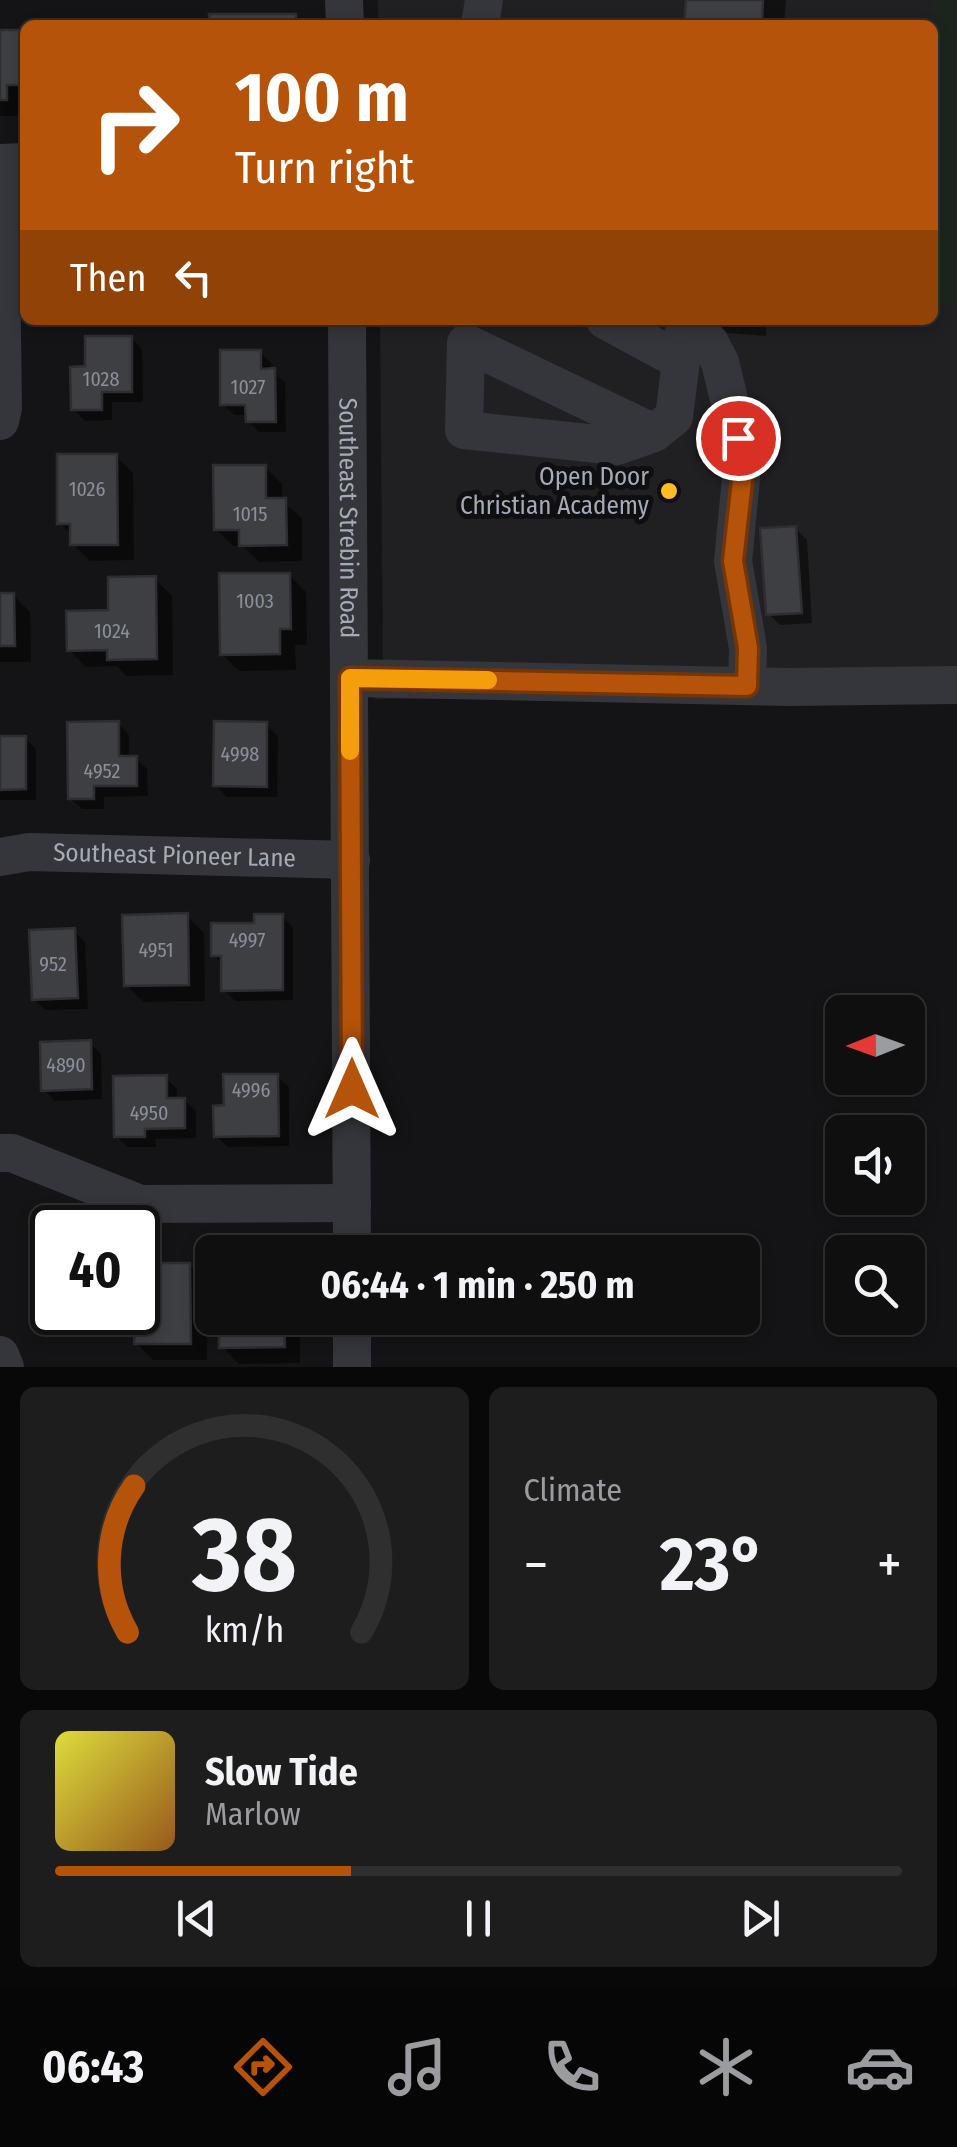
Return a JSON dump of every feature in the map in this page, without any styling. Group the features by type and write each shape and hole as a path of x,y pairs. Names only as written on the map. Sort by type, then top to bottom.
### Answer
{"street":[{"path":"0,186 4,408 0,421"},
{"name":"Southeast Strebin Road","path":"347,325 352,1235"},
{"path":"627,325 710,343 720,362 743,458 733,561 748,648 747,686"},
{"path":"654,433 466,343 464,430 617,446 654,433 674,417 683,338"},
{"path":"350,678 747,686 957,685"},
{"name":"Southeast Pioneer Lane","path":"0,856 29,852 351,860"},
{"path":"0,1152 12,1153 140,1204 352,1203"},
{"path":"352,1335 352,1367"},
{"path":"0,1355 6,1367"}],"shaded area":[{"name":"Open Door Christian Academy","path":"378,0 957,0 957,696 375,699 375,666 383,665 380,325 938,325 938,20 378,20"},
{"path":"932,0 957,0 957,304 938,302 938,20 932,20"}],"building":[{"path":"686,0 763,0 762,20 684,20"},
{"path":"209,14 296,14 296,20 209,20"},
{"path":"0,30 20,30 20,85 7,85 7,100 0,100"},
{"path":"85,336 132,336 132,392 102,392 102,410 71,410 70,367 85,366"},
{"path":"220,350 261,350 261,369 275,368 276,422 246,422 245,405 220,405"},
{"path":"57,454 117,454 118,545 70,545 70,524 57,524"},
{"path":"213,465 266,465 266,498 286,498 287,545 239,546 239,530 214,530"},
{"path":"796,526 802,613 766,615 760,528"},
{"path":"219,573 290,573 291,629 280,629 280,654 220,655"},
{"path":"156,576 157,659 107,660 107,650 67,651 66,611 108,610 108,577"},
{"path":"0,593 14,593 15,646 0,646"},
{"path":"119,721 119,756 137,756 137,786 94,786 94,799 68,799 67,722"},
{"path":"214,721 267,722 267,787 213,786"},
{"path":"0,736 26,736 26,789 0,790"},
{"path":"188,913 189,985 124,986 122,915"},
{"path":"254,914 283,914 283,990 221,991 221,956 211,956 211,923 254,923"},
{"path":"75,928 78,998 32,1000 29,930"},
{"path":"91,1040 92,1089 41,1091 40,1042"},
{"path":"223,1074 278,1074 279,1136 214,1137 213,1106 224,1105"},
{"path":"167,1075 167,1098 185,1098 185,1128 145,1129 145,1137 114,1137 113,1076"},
{"path":"160,1263 190,1263 191,1344 134,1344 134,1335 160,1335"},
{"path":"219,1335 285,1335 285,1347 219,1348"}],"slow traffic":[{"path":"350,751 350,678 488,680"}],"place":[{"name":"Open Door Christian Academy","path":"669,491"}],"route":[{"path":"352,1089 350,678 747,686 748,648 733,561 743,458 738,438"}]}
